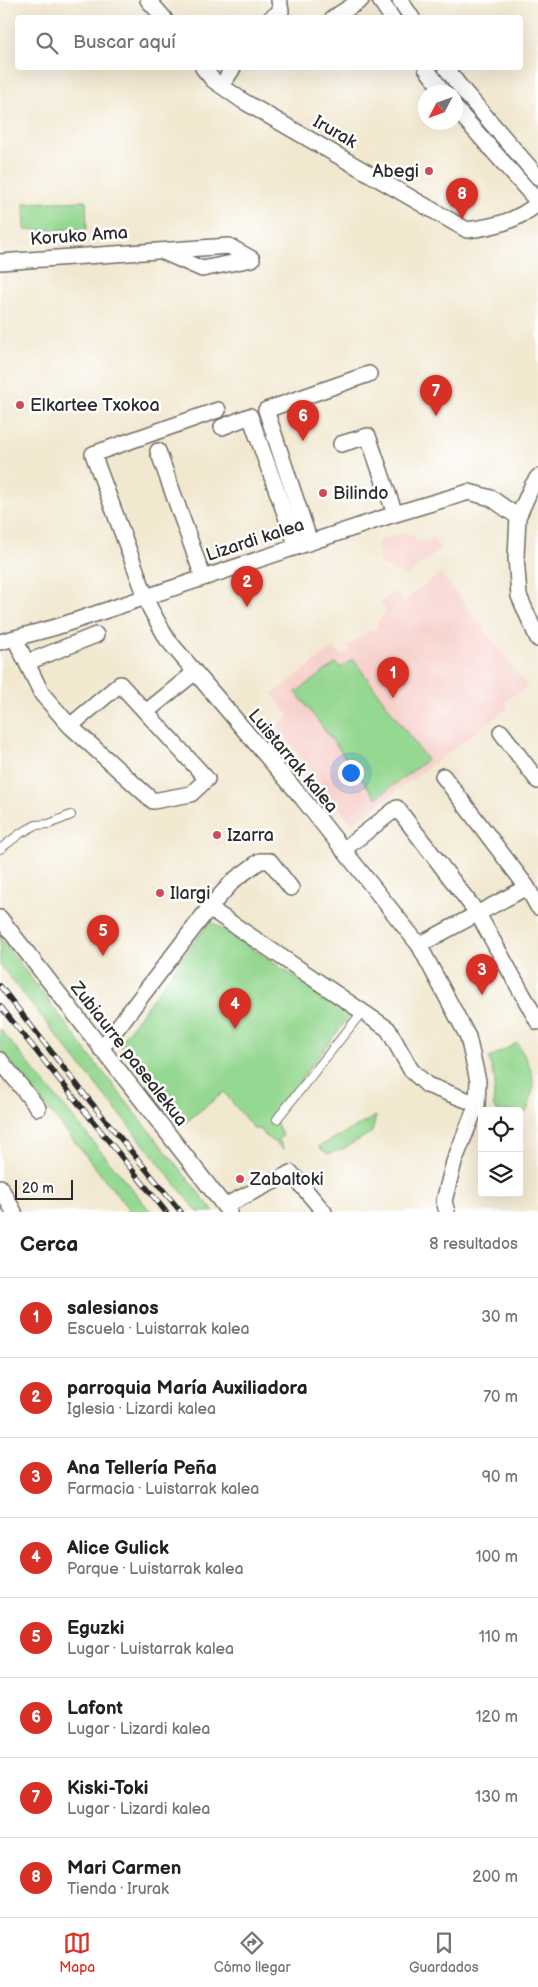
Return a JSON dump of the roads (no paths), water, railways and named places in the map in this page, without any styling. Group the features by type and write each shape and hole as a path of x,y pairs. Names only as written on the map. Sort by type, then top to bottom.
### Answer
{"street":[{"path":"148,0 161,15"},
{"path":"338,15 361,0"},
{"path":"380,0 390,15"},
{"path":"400,0 410,15"},
{"name":"Irurak","path":"205,70 214,80 243,101 467,230 494,227 528,212 538,202"},
{"path":"222,85 232,70"},
{"path":"427,70 438,85"},
{"path":"448,70 538,177"},
{"path":"463,117 538,202"},
{"name":"Koruko Ama","path":"0,262 228,246 252,259 202,269 161,251"},
{"path":"304,544 266,410 369,374"},
{"name":"Luistarrak kalea","path":"218,410 93,454 146,596 167,640 303,799 419,945 468,1037 478,1081 477,1104 454,1162 444,1201 447,1212"},
{"path":"222,427 250,416 304,544"},
{"path":"341,444 368,436 394,514"},
{"path":"158,451 203,577"},
{"path":"538,477 518,517 516,557 519,596 538,639"},
{"name":"Lizardi kalea","path":"0,642 65,624 394,514 469,492 491,498 518,517"},
{"path":"28,662 96,635"},
{"path":"15,639 28,662 42,694 70,726 152,801 191,794 207,779 120,684 70,726"},
{"path":"146,712 194,673"},
{"path":"500,732 538,781"},
{"path":"443,776 538,907"},
{"path":"343,850 397,808 478,914 538,1022"},
{"path":"101,1049 209,908 234,880 260,861 270,861 291,888"},
{"path":"419,945 526,888"},
{"path":"209,908 388,1029 411,1070 427,1085 477,1104"},
{"name":"Zubiaurre pasealekua","path":"0,918 226,1209"},
{"path":"0,1060 38,1108"},
{"path":"226,1209 291,1173 324,1212"},
{"path":"0,1187 14,1212"}],"lane":[{"path":"0,849 21,833 36,825 49,824 71,815"},
{"path":"277,1119 362,1012"}],"railway":[{"path":"0,986 85,1095 181,1212"},
{"path":"0,1006 166,1212"}],"place":[{"name":"Abegi","path":"429,171"},
{"name":"Mari Carmen","path":"462,219"},
{"name":"Elkartee Txokoa","path":"20,405"},
{"name":"Kiski-Toki","path":"436,416"},
{"name":"Lafont","path":"303,441"},
{"name":"Bilindo","path":"323,493"},
{"name":"parroquia María Auxiliadora","path":"247,607"},
{"name":"salesianos","path":"393,698"},
{"name":"Izarra","path":"217,835"},
{"name":"Ilargi","path":"160,893"},
{"name":"Eguzki","path":"103,956"},
{"name":"Ana Tellería Peña","path":"482,995"},
{"name":"Alice Gulick","path":"235,1029"},
{"name":"Zabaltoki","path":"240,1179"}]}
